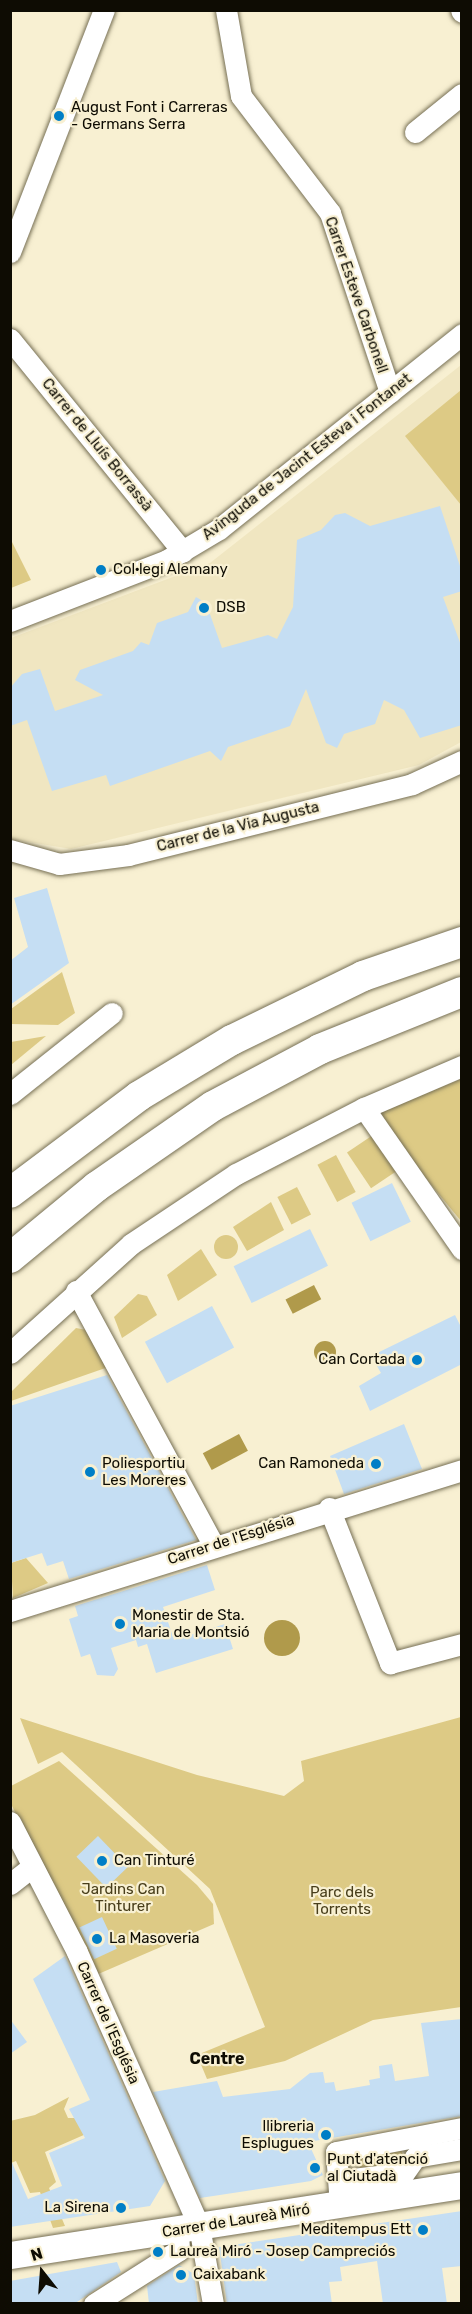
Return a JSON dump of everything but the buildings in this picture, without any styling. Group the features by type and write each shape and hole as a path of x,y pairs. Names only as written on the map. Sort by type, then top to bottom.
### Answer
{"highway":[{"path":"10,1193 138,1096 232,1040 363,976 462,942"},
{"path":"10,1258 96,1187 213,1107 320,1049 462,992"}],"main road":[{"name":"Carrer de Laureà Miró","path":"10,2255 188,2228 348,2188 462,2186"}],"street":[{"path":"10,252 20,209 104,10"},
{"name":"Carrer Esteve Carbonell","path":"226,10 241,96 330,213 390,392"},
{"path":"415,132 462,94"},
{"name":"Avinguda de Jacint Esteva i Fontanet","path":"10,621 183,552 462,334"},
{"name":"Carrer de Lluís Borrassà","path":"10,339 183,552"},
{"name":"Carrer de la Via Augusta","path":"10,850 59,864 128,855 412,784 462,761"},
{"path":"10,1094 112,1013"},
{"path":"10,1353 76,1291 131,1244 236,1174 364,1108 462,1066"},
{"path":"364,1108 462,1250"},
{"path":"76,1291 214,1546"},
{"name":"Carrer de l'Església","path":"10,1611 329,1508 458,1478"},
{"path":"329,1508 390,1663 462,1644"},
{"name":"Carrer de l'Església","path":"10,1822 76,1952 188,2228 213,2304"},
{"path":"10,1884 32,1868"},
{"path":"462,2128 336,2152 348,2188 404,2173 415,2157 462,2149"},
{"path":"94,2304 179,2250 188,2228"}],"shaded area":[{"path":"461,365 461,742 419,765 71,849 11,839 11,638 210,563"},
{"path":"314,1285 321,1299 293,1314 285,1300"},
{"path":"325,1341 333,1344 336,1352 333,1360 325,1363 317,1360 314,1352 317,1344"},
{"path":"239,1434 248,1451 212,1470 203,1453"},
{"path":"282,1620 295,1625 300,1638 295,1651 282,1656 269,1651 264,1638 269,1625"}],"green space":[{"path":"461,390 461,505 405,436"},
{"path":"11,540 31,580 10,588"},
{"path":"62,972 75,1013 58,1025 11,1024 11,1009"},
{"path":"46,1036 11,1065 11,1042"},
{"path":"461,1079 461,1221 395,1141 381,1112"},
{"path":"376,1133 400,1169 371,1188 347,1153"},
{"path":"336,1155 356,1192 337,1202 317,1165"},
{"path":"297,1187 311,1215 291,1225 277,1197"},
{"path":"271,1202 284,1230 247,1251 233,1227"},
{"path":"226,1235 235,1238 238,1247 235,1256 226,1259 217,1256 214,1247 217,1238"},
{"path":"201,1249 217,1275 178,1301 167,1275"},
{"path":"138,1294 147,1296 157,1315 122,1338 114,1317"},
{"path":"76,1328 97,1332 114,1365 11,1401 10,1393"},
{"path":"26,1558 48,1583 13,1598 11,1563"},
{"name":"Parc dels Torrents","path":"461,1717 461,2007 373,2020 285,2061 207,2079 197,2055 265,2027 210,1889 62,1752 38,1764 20,1718 197,1775 284,1796 304,1781 301,1761"},
{"name":"Jardins Can Tinturer","path":"59,1761 197,1885 213,1904 214,1924 96,1975 11,1804 11,1786"},
{"path":"69,2097 64,2109 68,2118 81,2118 86,2134 45,2152 56,2182 49,2188 65,2226 53,2228 40,2192 30,2193 16,2161 11,2163 10,2121 35,2115"},
{"path":"402,2151 403,2170 360,2172 359,2153"}],"place":[{"name":"August Font i Carreras - Germans Serra","path":"59,116"},
{"name":"Col·legi Alemany","path":"101,570"},
{"name":"DSB","path":"204,608"},
{"name":"Can Cortada","path":"417,1360"},
{"name":"Can Ramoneda","path":"376,1464"},
{"name":"Poliesportiu Les Moreres","path":"90,1472"},
{"name":"Monestir de Sta. Maria de Montsió","path":"120,1624"},
{"name":"Can Tinturé","path":"102,1861"},
{"name":"La Masoveria","path":"97,1939"},
{"name":"llibreria Esplugues","path":"326,2135"},
{"name":"Punt d'atenció al Ciutadà","path":"315,2168"},
{"name":"La Sirena","path":"121,2208"},
{"name":"Meditempus Ett","path":"423,2230"},
{"name":"Laureà Miró - Josep Campreciós","path":"158,2252"},
{"name":"Caixabank","path":"181,2275"}],"district":[{"name":"Centre","path":"217,2059"}]}
